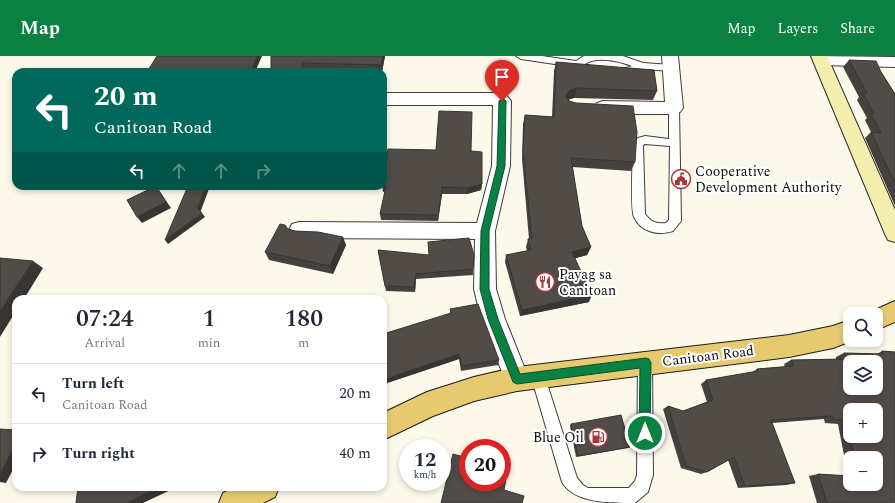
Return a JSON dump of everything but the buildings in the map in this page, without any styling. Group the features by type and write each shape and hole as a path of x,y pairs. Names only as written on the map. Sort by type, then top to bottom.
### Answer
{"main road":[{"path":"883,317 895,311"},
{"name":"Canitoan Road","path":"387,425 427,405 474,389 528,378 789,346 843,333"},
{"path":"233,503 257,491"}],"street":[{"path":"895,62 820,58 895,234"},
{"path":"589,106 674,108 670,62"},
{"path":"387,99 501,99 501,166 485,231 485,289 493,319 528,378"},
{"path":"299,230 485,231"}],"lane":[{"path":"521,56 577,64 590,70 626,72 642,66 670,62"},
{"path":"577,64 589,57 623,59 642,66"},
{"path":"674,108 675,143 675,221 669,228 659,228 646,225 639,215 639,142 644,140 675,143"},
{"path":"528,378 570,482 577,491 588,496 632,496 642,486 645,475 646,363"}],"place":[{"name":"Cooperative Development Authority","path":"681,179"},
{"name":"Payag sa Canitoan","path":"545,282"},
{"name":"Blue Oil","path":"598,437"}],"route":[{"path":"502,101 501,166 485,231 485,289 493,319 517,379 646,363 645,433"}]}
